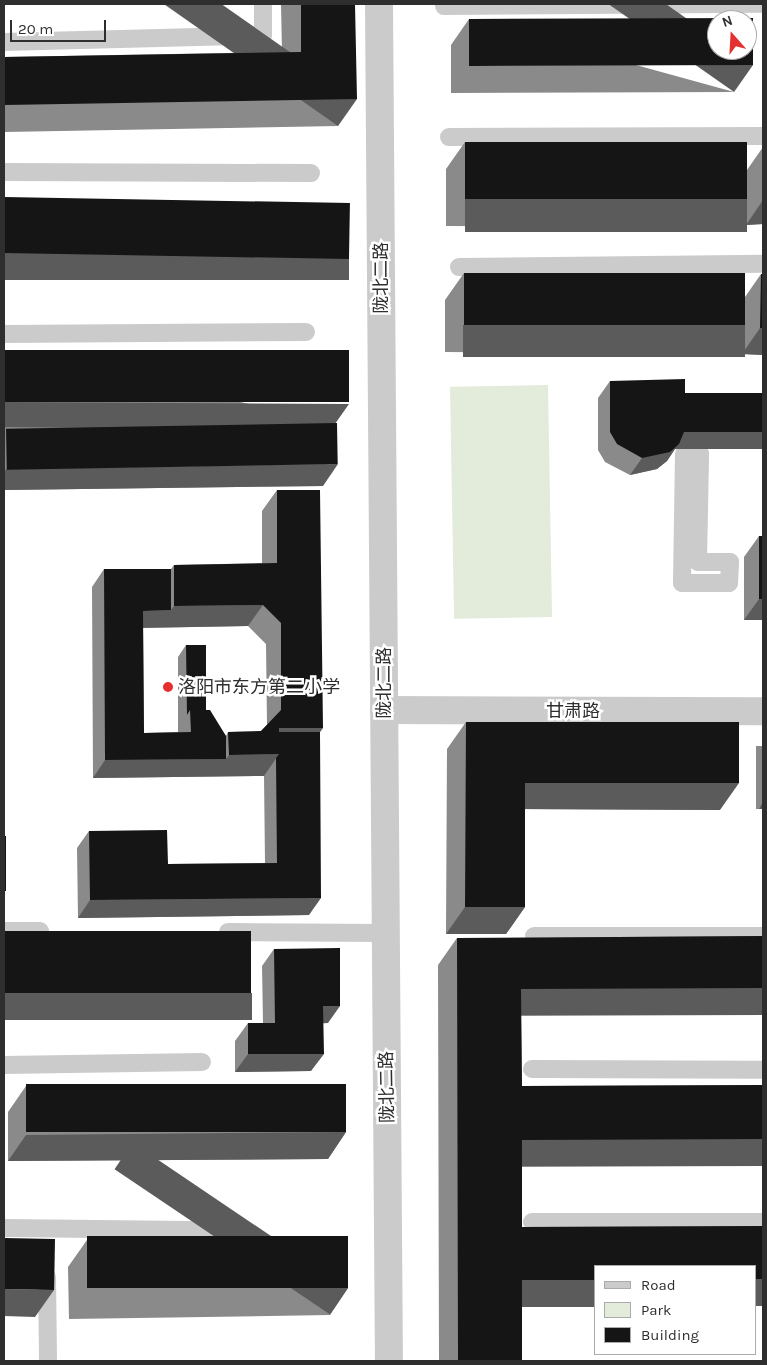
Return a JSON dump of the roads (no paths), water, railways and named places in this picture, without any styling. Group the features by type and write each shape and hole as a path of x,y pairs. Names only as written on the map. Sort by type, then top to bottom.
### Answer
{"street":[{"name":"陇北二路","path":"379,4 389,1361"},
{"name":"甘肃路","path":"384,710 763,711"}],"lane":[{"path":"4,42 263,35 262,4"},
{"path":"444,6 761,4"},
{"path":"449,137 763,136"},
{"path":"4,172 311,173"},
{"path":"459,267 763,264"},
{"path":"4,334 306,332"},
{"path":"685,454 700,454 698,562 730,562 729,583 682,583 685,454"},
{"path":"4,931 62,932"},
{"path":"207,932 385,933"},
{"path":"534,936 763,936"},
{"path":"4,1065 202,1062"},
{"path":"532,1068 763,1070"},
{"path":"532,1222 763,1222"},
{"path":"4,1228 211,1230"},
{"path":"46,1228 48,1361"}],"place":[{"name":"洛阳市东方第二小学","path":"168,687"}]}
